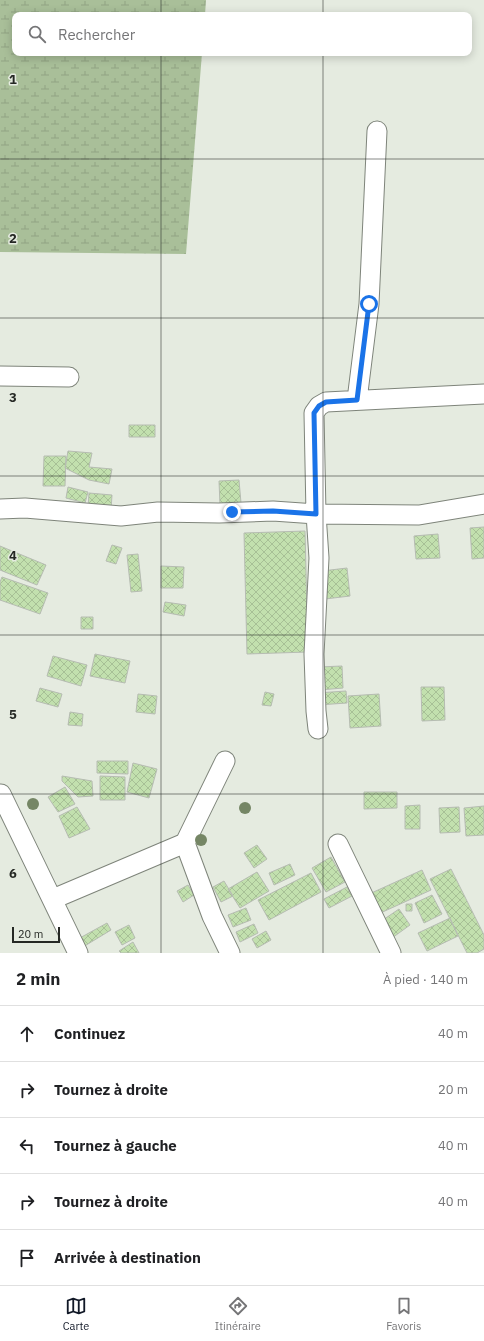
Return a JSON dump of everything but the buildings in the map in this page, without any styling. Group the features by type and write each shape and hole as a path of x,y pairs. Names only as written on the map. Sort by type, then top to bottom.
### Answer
{"street":[{"path":"357,400 369,304 377,131"},
{"path":"0,376 69,377"},
{"path":"318,729 314,654 319,558 316,514 314,413 319,406 326,402 484,394"},
{"path":"0,509 25,508 121,516 158,512 219,513 273,511 316,514 419,515 484,504"},
{"path":"52,899 185,843 225,761"},
{"path":"1,794 78,953"},
{"path":"185,843 212,916 230,953"},
{"path":"338,844 391,953"}],"green space":[{"path":"0,0 206,0 205,12 12,12 12,56 202,56 186,254 0,252"}],"route":[{"path":"232,512 273,511 316,514 314,413 319,406 326,402 357,400 369,304"}]}
